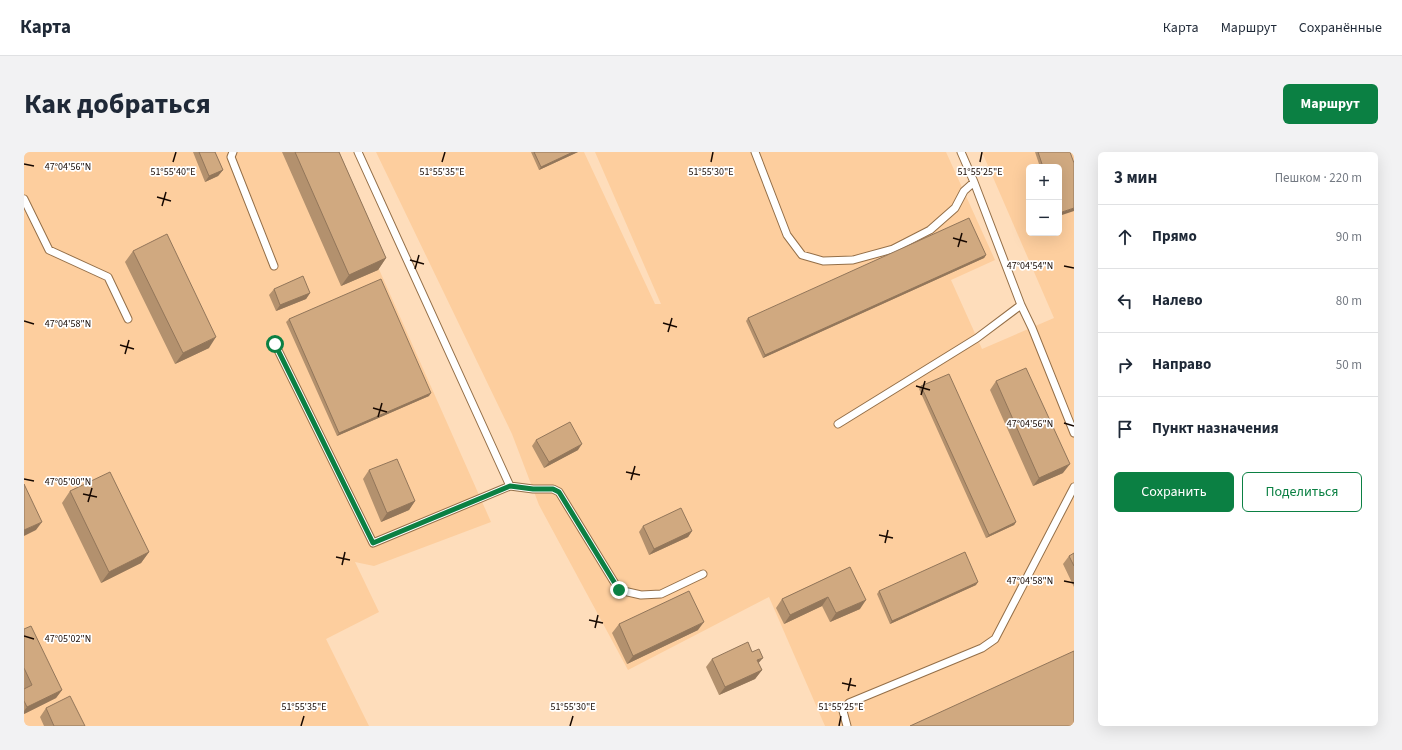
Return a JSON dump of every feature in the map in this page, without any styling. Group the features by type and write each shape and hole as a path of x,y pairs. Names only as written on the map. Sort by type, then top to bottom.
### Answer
{"lane":[{"path":"233,152 231,157 274,266"},
{"path":"358,152 510,486"},
{"path":"755,152 787,235 802,255 823,261 853,260 893,249 930,230 955,208 964,191 974,182"},
{"path":"961,152 1021,305 1032,328 1074,433"},
{"path":"24,199 49,250 108,277 128,319"},
{"path":"838,424 977,338 1021,305"},
{"path":"275,344 373,543 510,486 533,489 553,489 559,492 619,590 641,595 661,594 703,574"},
{"path":"847,726 843,711 849,703 982,648 995,639 1074,487"}],"shaded area":[{"path":"24,152 327,152 491,522 374,566 355,562 379,612 326,639 369,726 24,726"},
{"path":"376,152 584,152 655,304 661,304 595,152 946,152 995,260 951,280 982,349 1054,318 982,152 1074,152 1074,726 825,726 769,597 628,670 539,505 512,434"}],"building":[{"path":"199,152 215,152 223,170 209,176"},
{"path":"295,152 339,152 386,258 349,275"},
{"path":"534,152 573,152 541,167"},
{"path":"1038,152 1070,152 1074,163 1074,208 1062,212 1062,164 1042,164"},
{"path":"969,218 986,255 765,355 748,318"},
{"path":"167,234 216,337 183,353 133,251"},
{"path":"303,276 310,293 280,305 274,289"},
{"path":"381,279 431,393 339,433 289,319"},
{"path":"1026,368 1070,464 1039,478 996,381"},
{"path":"949,374 1016,522 989,535 921,386"},
{"path":"570,422 582,444 549,462 536,440"},
{"path":"397,459 415,501 387,513 369,470"},
{"path":"110,472 149,552 109,572 70,491"},
{"path":"24,484 42,522 24,530"},
{"path":"681,508 692,531 654,549 643,526"},
{"path":"965,552 978,582 892,621 879,591"},
{"path":"1074,553 1074,566 1069,556"},
{"path":"850,567 866,600 836,613 828,597 790,615 782,599"},
{"path":"689,591 704,622 633,656 619,624"},
{"path":"31,626 62,690 27,707 24,701 24,689 32,685 24,668 24,629"},
{"path":"748,642 752,652 759,649 763,658 757,660 762,670 725,687 712,659"},
{"path":"1074,651 1074,726 910,726"},
{"path":"70,696 85,726 54,726 46,708"}],"route":[{"path":"275,344 373,543 510,486 533,489 553,489 559,492 619,590"}]}
